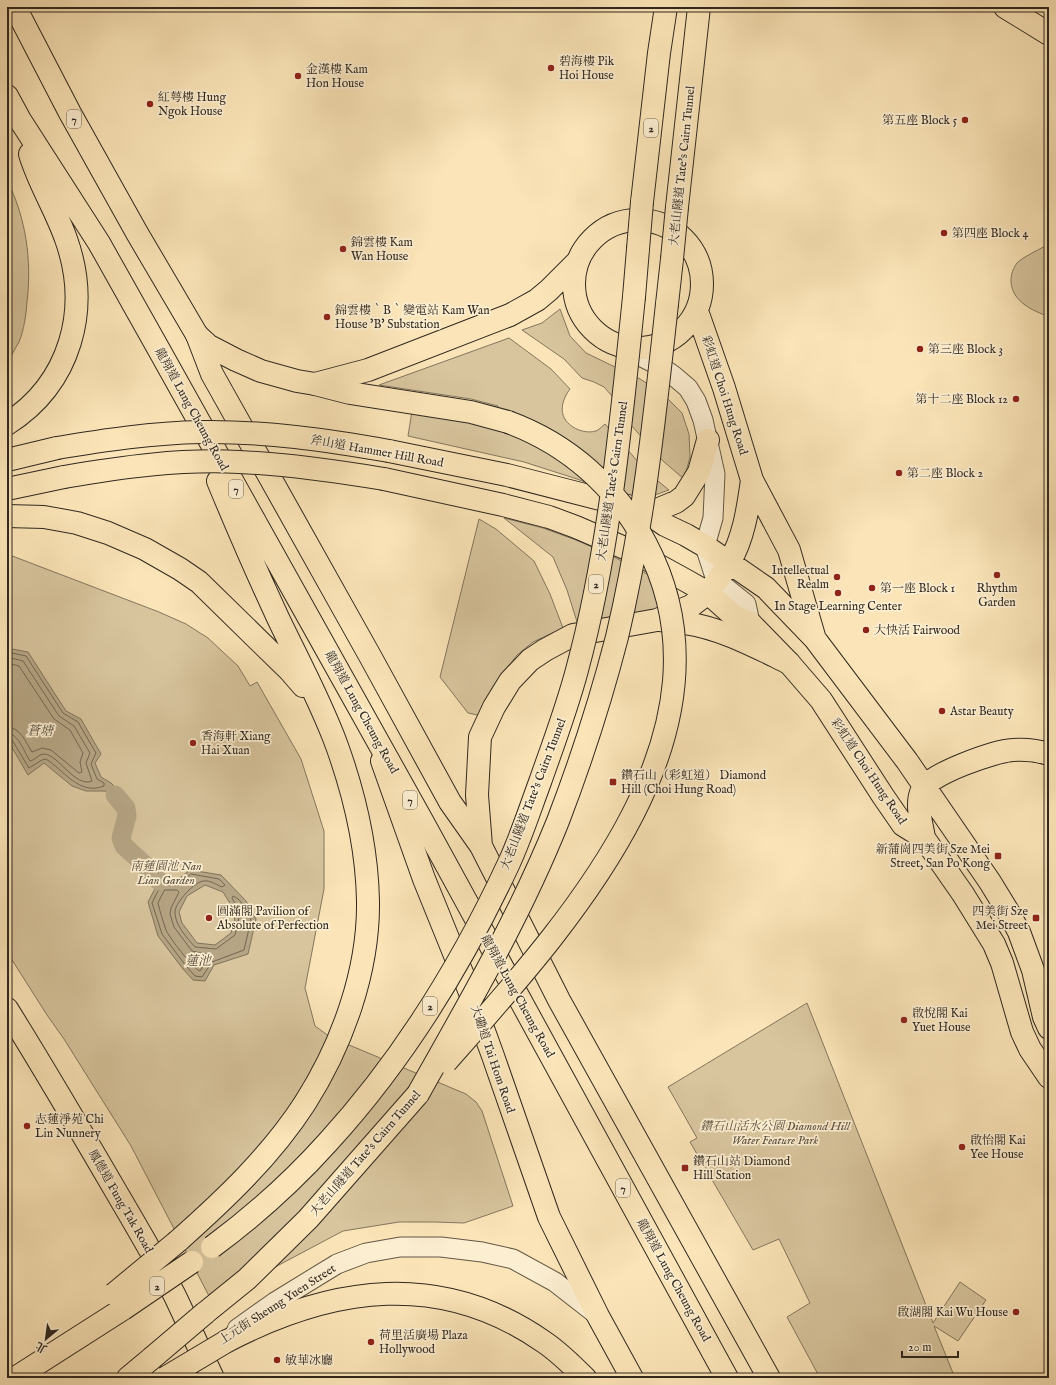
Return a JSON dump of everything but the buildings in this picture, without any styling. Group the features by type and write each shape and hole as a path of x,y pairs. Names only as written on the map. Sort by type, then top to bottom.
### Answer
{"main road":[{"name":"7","path":"15,7 70,113 137,233 197,335 212,374 367,649 450,802 480,846 559,1000 769,1378"},
{"path":"656,7 659,53"},
{"name":"大老山隧道 Tate's Cairn Tunnel","path":"119,1302 192,1262 245,1221 277,1193 328,1143 386,1073 439,993 475,931 509,862 527,818 577,670 602,557 622,424 642,202 659,53 666,7"},
{"name":"大老山隧道 Tate's Cairn Tunnel","path":"128,1378 247,1279 285,1242 355,1167 418,1094 501,946 544,854 585,746 617,636 633,556 649,456 662,352 699,7"},
{"path":"1005,7 1049,34"},
{"name":"龍翔道 Lung Cheung Road","path":"7,96 20,120 99,243 178,383 427,830 727,1378"},
{"path":"7,424 32,405 46,389 56,373 66,355 72,339 76,303 75,276 66,239 31,159 20,120"},
{"name":"彩虹道 Choi Hung Road","path":"638,220 662,225 674,231 683,239 690,247 700,267 702,290 696,311 690,323 670,340 645,348 631,348 618,345 601,337 582,316 574,289 574,280 578,261 591,240 615,224 638,220"},
{"path":"315,384 368,370 510,315 537,300 578,261"},
{"name":"彩虹道 Choi Hung Road","path":"696,311 724,388 752,480 789,550 815,639"},
{"path":"197,335 209,346 261,371 350,393 471,412 528,429 561,448 587,468 622,504 641,533 658,568 672,616 675,648 673,696 667,728 655,766 635,810 599,871 574,907 506,993 418,1094"},
{"path":"14,1378 68,1345 119,1302 178,1241 231,1192 276,1142 292,1122 316,1086 336,1045 349,1011 362,957 368,902 362,835 351,791 336,745 319,703 229,508 178,383"},
{"name":"斧山道 Hammer Hill Road","path":"7,460 56,448 125,437 202,432 239,432 335,441 507,476 643,510 665,525 686,534 729,562"},
{"path":"643,510 654,511 676,502 684,496 699,472 708,440"},
{"path":"7,489 64,477 140,465 215,461 284,465 384,479 503,505 569,524 607,539 712,587 691,606 657,620 574,635 566,638 530,660 510,681 494,707 480,737 477,795 480,846"},
{"name":"彩虹道 Choi Hung Road","path":"752,480 747,516 741,537 729,562 712,587 735,617 750,623 789,663 821,700 883,796 903,824 924,838 963,894 994,944 1002,963 1022,1032 1030,1049 1049,1077"},
{"path":"7,516 63,520 91,527 126,540 163,559 199,582 290,671 319,703"},
{"name":"彩虹道 Choi Hung Road","path":"729,562 766,588 815,639 924,785 990,882 1019,932 1045,1004 1049,1028"},
{"path":"657,620 684,622 712,630 743,641 789,663"},
{"name":"大磡道 Tai Hom Road","path":"372,732 424,879 469,990 549,1217 598,1316 632,1378"},
{"path":"924,838 919,804 924,785 943,773 995,754 1011,750 1034,750 1049,754"},
{"path":"1012,999 1045,1004"},
{"name":"鳳德道 Fung Tak Road","path":"7,1009 68,1109 132,1219 192,1330 200,1352 213,1378"},
{"path":"165,1378 227,1341 287,1314 332,1300 402,1294 455,1300 492,1314 527,1331 544,1342 585,1378"}],"street":[{"name":"彩虹道 Choi Hung Road","path":"618,345 660,366 688,388 696,401 704,420 715,474 713,518 705,546"},
{"path":"705,546 712,587"},
{"name":"上元街 Sheung Yuen Street","path":"200,1352 225,1339 275,1302 337,1264 366,1254 400,1247 441,1247 482,1252 513,1259 555,1282 598,1316"}],"green space":[{"path":"7,180 14,194 23,224 29,271 27,307 23,327 19,342 7,363"},
{"path":"1049,244 1049,317 1030,308 1019,300 1012,288 1011,276 1014,267 1019,261"},
{"path":"560,309 570,336 586,353 640,379 662,393 682,413 689,434 690,457 684,479 663,461 614,406 612,396 604,387 582,378 564,359 522,330 542,323"},
{"path":"509,338 551,369 570,389 566,395 562,412 564,418 572,427 583,431 594,432 605,424 647,472 669,490 649,497 628,496 611,492 577,479 524,462 408,436 412,411 491,425 498,406 471,399 379,385"},
{"path":"504,518 543,528 576,540 610,555 676,589 678,596 677,601 669,610 578,625 567,590 553,557"},
{"path":"479,519 496,529 534,561 550,594 563,628 533,642 517,655 492,688 482,716 468,713 440,677"},
{"name":"南蓮園池 Nan Lian Garden","path":"7,554 159,612 186,624 208,638 238,666 250,686 257,682 301,759 324,831 324,889 305,988 315,1026 330,1037 466,1094 476,1102 482,1111 513,1206 464,1223 399,1222 343,1231 228,1292 209,1296 131,1146 7,952"},
{"name":"鑽石山活水公園 Diamond Hill Water Feature Park","path":"807,1003 933,1323 960,1282 986,1300 958,1341 934,1326 955,1378 820,1378 787,1317 810,1303 779,1239 753,1250 690,1142 697,1138 668,1087"}],"water":[{"name":"蒼塘","path":"7,648 28,652 66,711 81,719 101,754 95,763 101,777 111,783 120,792 112,797 105,791 86,791 72,786 44,763 28,775 7,739"},
{"name":"蓮池","path":"190,870 221,875 246,901 256,919 248,954 214,965 205,981 193,980 158,936 148,902 159,881 176,881","holes":["205,885 223,892 236,913 231,933 215,945 197,943 182,923 179,912 187,896"]}],"waterway":[{"path":"115,795 126,808 127,816 121,838 124,846 146,866 159,881"}],"place":[{"name":"碧海樓 Pik Hoi House","path":"551,68"},
{"name":"金漢樓 Kam Hon House","path":"298,76"},
{"name":"紅萼樓 Hung Ngok House","path":"150,104"},
{"name":"第五座 Block 5","path":"965,120"},
{"name":"第四座 Block 4","path":"944,233"},
{"name":"錦雲樓 Kam Wan House","path":"343,249"},
{"name":"錦雲樓‵B‵變電站 Kam Wan House 'B' Substation","path":"327,317"},
{"name":"第三座 Block 3","path":"920,349"},
{"name":"第十二座 Block 12","path":"1016,399"},
{"name":"第二座 Block 2","path":"899,473"},
{"name":"Rhythm Garden","path":"997,575"},
{"name":"Intellectual Realm","path":"837,577"},
{"name":"第一座 Block 1","path":"872,588"},
{"name":"In Stage Learning Center","path":"838,593"},
{"name":"大快活 Fairwood","path":"866,630"},
{"name":"Astar Beauty","path":"942,711"},
{"name":"香海軒 Xiang Hai Xuan","path":"193,743"},
{"name":"鑽石山（彩虹道） Diamond Hill (Choi Hung Road)","path":"613,782"},
{"name":"新蒲崗四美街 Sze Mei Street, San Po Kong","path":"998,856"},
{"name":"圓滿閣 Pavilion of Absolute of Perfection","path":"209,918"},
{"name":"四美街 Sze Mei Street","path":"1036,918"},
{"name":"啟悅閣 Kai Yuet House","path":"904,1020"},
{"name":"志蓮淨苑 Chi Lin Nunnery","path":"27,1126"},
{"name":"啟怡閣 Kai Yee House","path":"962,1147"},
{"name":"鑽石山站 Diamond Hill Station","path":"685,1168"},
{"name":"啟湖閣 Kai Wu House","path":"1016,1312"},
{"name":"荷里活廣場 Plaza Hollywood","path":"371,1342"},
{"name":"敏華冰廳","path":"277,1360"}]}
